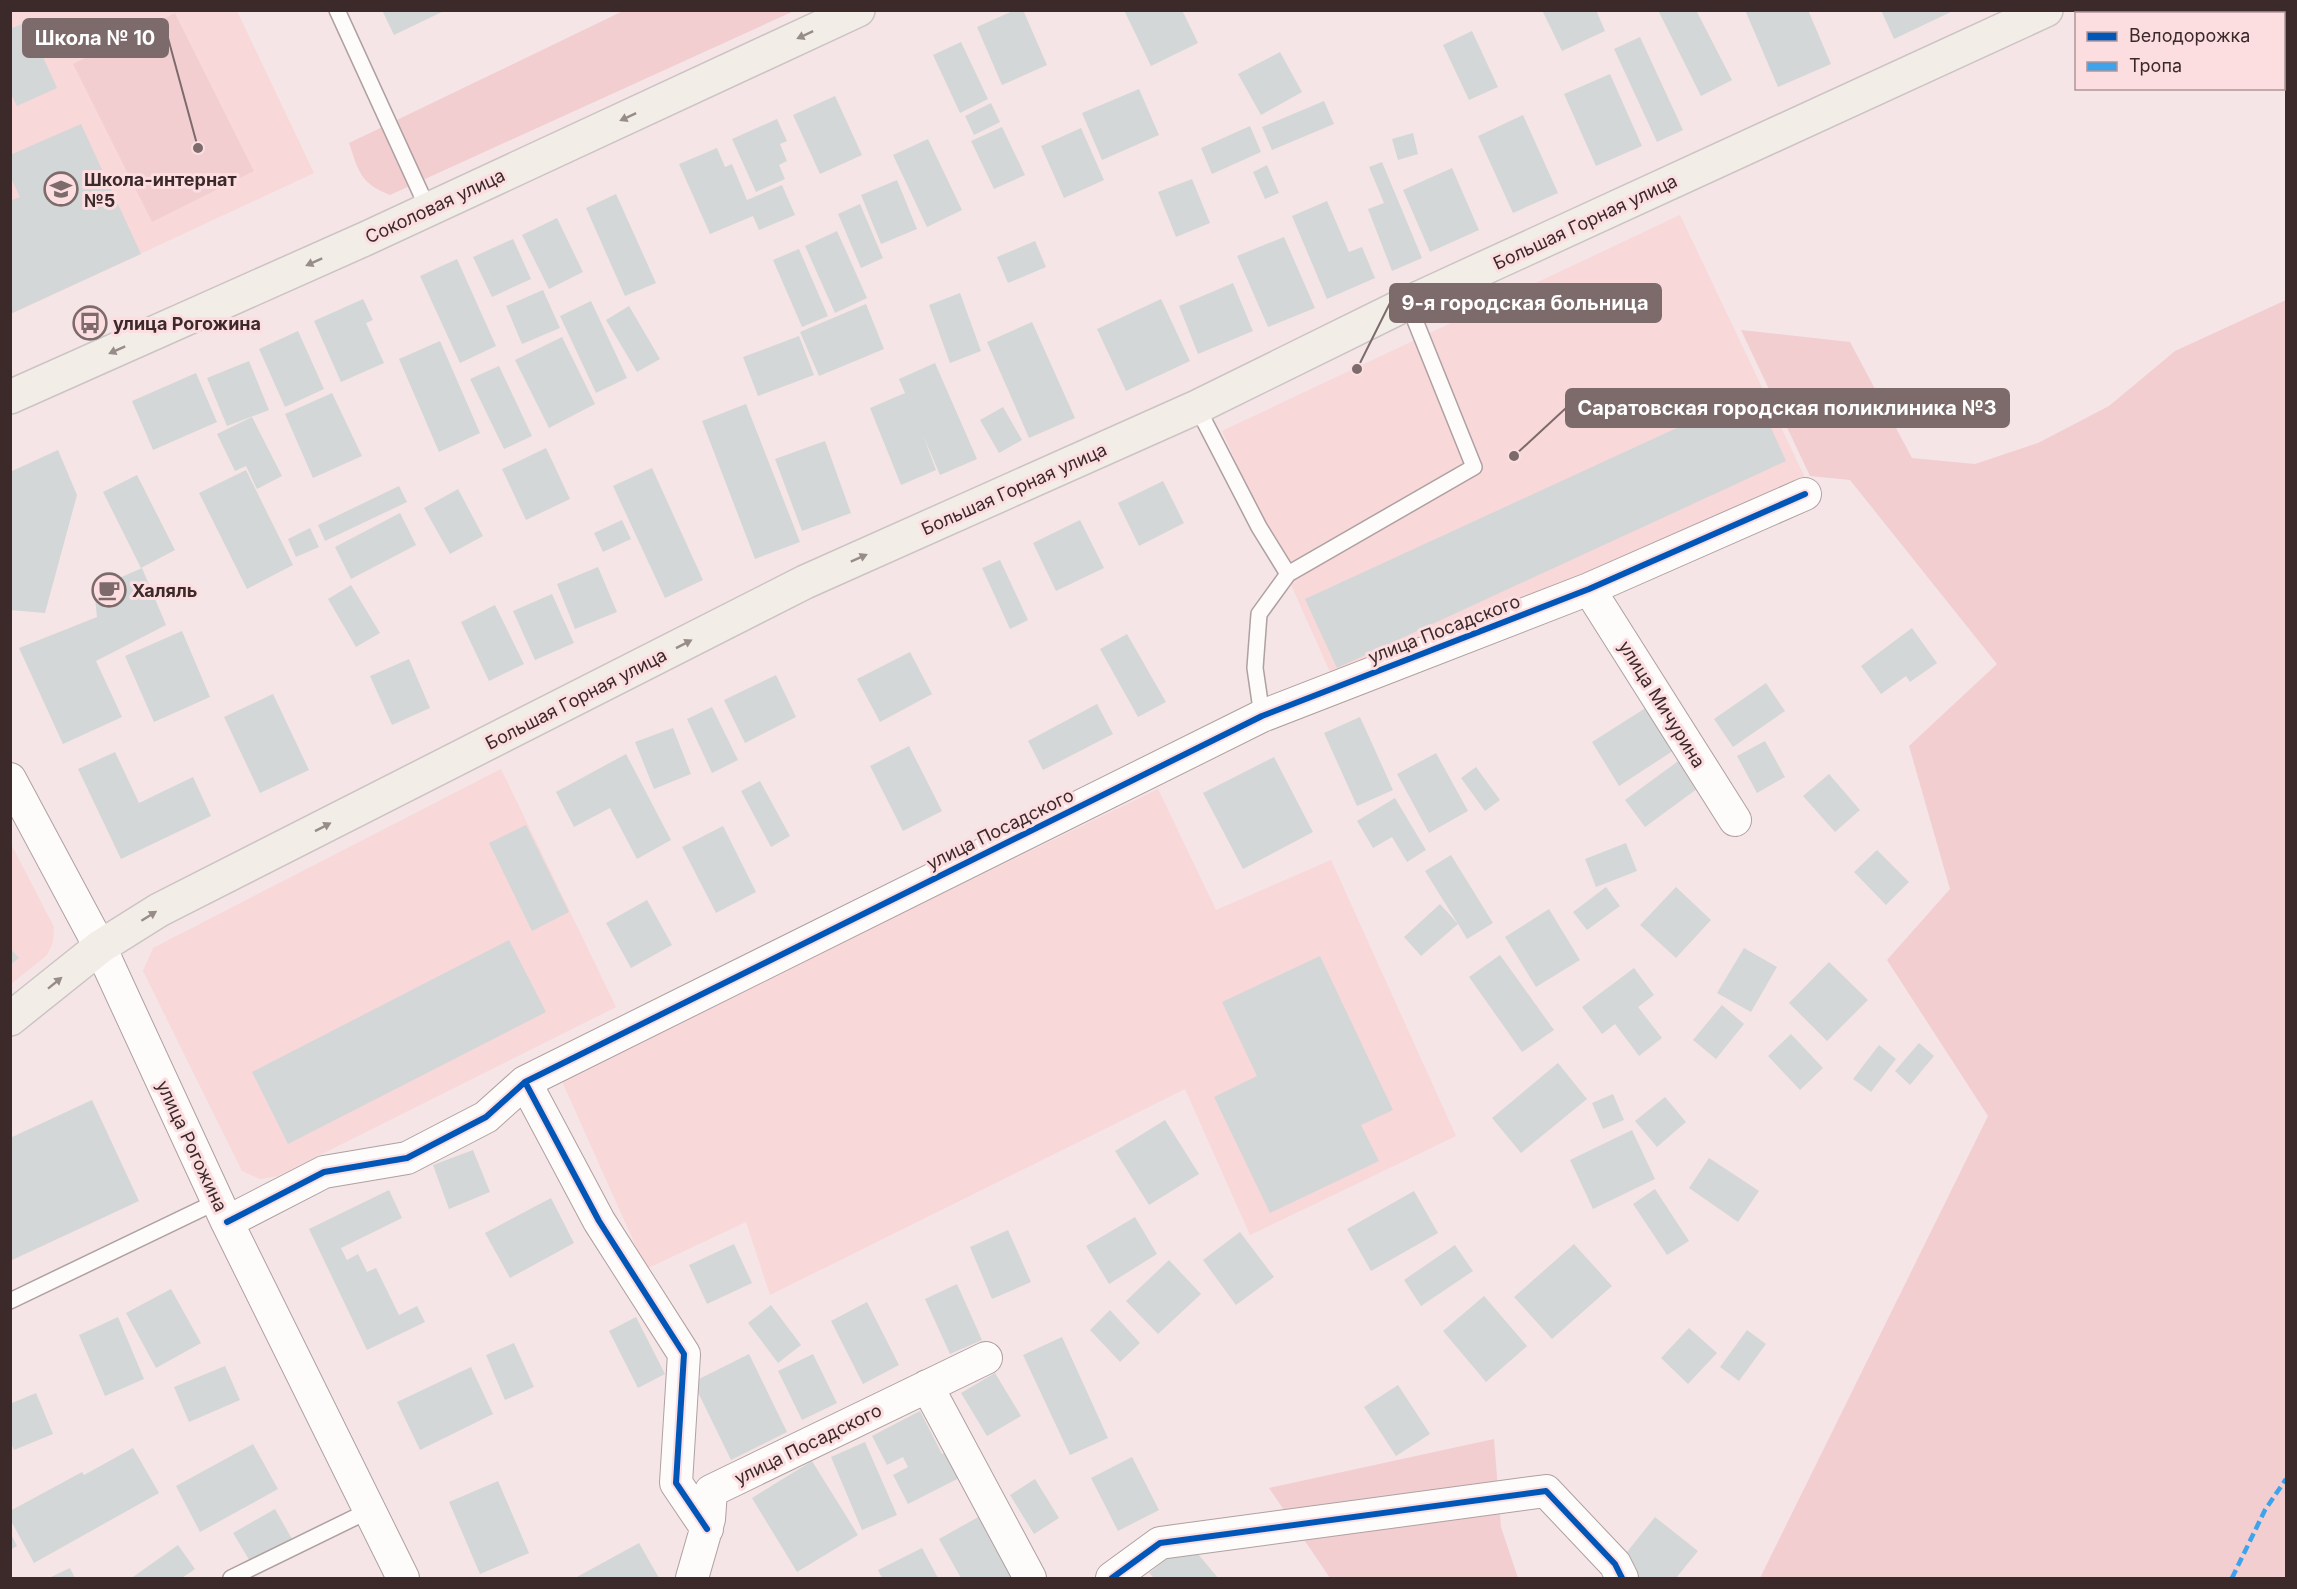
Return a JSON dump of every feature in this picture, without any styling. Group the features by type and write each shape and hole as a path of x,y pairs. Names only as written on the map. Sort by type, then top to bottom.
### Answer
{"main road":[{"name":"Соколовая улица","path":"10,398 428,209 858,10"},
{"name":"Большая Горная улица","path":"10,1019 100,948 159,910 805,582 1197,407 1408,303 2046,10"}],"street":[{"name":"улица Посадского","path":"223,1211 324,1172 407,1158 486,1117 525,1082 1262,716 1589,589 1805,494"},
{"name":"улица Мичурина","path":"1589,589 1736,820"},
{"name":"улица Рогожина","path":"10,779 100,948 223,1211 403,1578"},
{"path":"525,1082 599,1221 684,1354 676,1483 707,1529"},
{"name":"улица Посадского","path":"692,1578 707,1529 711,1491 986,1358"},
{"path":"927,1386 1030,1578"},
{"path":"1112,1578 1160,1544 1546,1491 1615,1564 1622,1578"}],"lane":[{"path":"337,10 428,209"},
{"path":"1262,716 1254,668 1259,614 1288,574 1474,467 1408,303"},
{"path":"1197,407 1259,527 1288,574"},
{"path":"10,1300 223,1211"},
{"path":"231,1578 368,1510"}],"shaded area":[{"path":"10,11 237,11 314,173 11,314"},
{"path":"623,11 794,11 390,195 372,186 362,175 349,143"},
{"path":"175,13 254,171 152,222 73,64"},
{"path":"1680,215 1807,482 1343,701 1222,431"},
{"path":"2286,300 2286,1578 1760,1578 1988,1116 1887,960 1950,889 1909,746 1997,664 1850,480 1810,476 1741,330 1850,342 1912,458 1975,464 2038,443 2109,406 2175,351"},
{"path":"501,769 616,1007 278,1176 260,1179 242,1171 143,971 153,948"},
{"path":"1158,789 1216,910 1331,860 1456,1136 1250,1235 1185,1089 770,1295 746,1222 646,1269 561,1079"},
{"path":"10,842 54,927 53,942 47,955 11,984"},
{"path":"1494,1439 1501,1527 1518,1578 1330,1578 1269,1488"}],"building":[{"path":"382,10 446,10 394,35"},
{"path":"1015,10 1023,10 1047,65 1002,85 977,27"},
{"path":"1124,10 1182,10 1198,43 1151,66"},
{"path":"1542,10 1596,10 1605,31 1562,51"},
{"path":"1658,10 1696,10 1732,80 1701,96"},
{"path":"1745,10 1808,10 1831,64 1778,87"},
{"path":"1881,10 1955,10 1894,39"},
{"path":"27,22 57,88 17,106 10,92 10,29"},
{"path":"1472,31 1498,87 1469,100 1443,45"},
{"path":"1640,37 1683,130 1657,142 1614,49"},
{"path":"961,42 988,99 960,113 933,55"},
{"path":"1280,52 1302,92 1261,115 1238,74"},
{"path":"1610,74 1642,146 1596,166 1564,94"},
{"path":"1139,89 1159,135 1102,160 1082,113"},
{"path":"835,96 862,155 820,174 793,115"},
{"path":"1324,101 1334,124 1272,150 1262,127"},
{"path":"991,103 1000,122 974,135 965,116"},
{"path":"1523,115 1558,193 1513,213 1478,136"},
{"path":"777,119 787,141 780,144 787,161 779,165 785,179 756,192 732,139"},
{"name":"Школа-интернат №5","path":"81,124 141,254 10,314 10,201 20,197 10,176 10,155"},
{"path":"1250,126 1261,152 1212,174 1201,148"},
{"path":"1002,127 1025,175 994,189 971,141"},
{"path":"1081,128 1104,180 1064,198 1041,146"},
{"path":"1413,133 1418,154 1398,160 1392,139"},
{"path":"928,139 962,210 927,227 893,155"},
{"path":"717,148 725,167 732,164 747,200 782,185 795,215 759,230 753,216 710,234 679,164"},
{"path":"1382,162 1422,258 1392,271 1368,209 1384,203 1369,167"},
{"path":"1267,165 1279,193 1265,199 1253,172"},
{"path":"1452,168 1479,230 1430,252 1403,190"},
{"path":"1192,179 1210,223 1176,237 1158,192"},
{"path":"897,180 917,229 881,244 861,195"},
{"path":"616,194 656,283 625,296 586,208"},
{"path":"1327,201 1349,252 1362,247 1375,278 1327,299 1292,216"},
{"path":"860,204 883,258 861,268 838,214"},
{"path":"557,218 583,272 549,289 522,235"},
{"path":"837,231 867,298 835,313 805,246"},
{"path":"1284,237 1315,308 1268,327 1237,256"},
{"path":"513,239 531,279 492,297 473,257"},
{"path":"1035,241 1046,267 1008,283 997,257"},
{"path":"799,249 828,316 802,327 773,260"},
{"path":"457,259 496,346 460,363 420,276"},
{"path":"1233,283 1253,331 1198,354 1179,306"},
{"path":"543,290 560,328 522,344 506,306"},
{"path":"960,293 981,351 950,363 929,305"},
{"path":"363,299 373,320 366,323 384,363 341,382 314,321"},
{"path":"1161,299 1190,361 1126,391 1097,329"},
{"path":"591,301 627,378 596,393 560,316"},
{"path":"866,304 884,349 819,376 800,332"},
{"path":"629,306 660,359 637,372 606,320"},
{"path":"1032,322 1075,418 1029,438 987,342"},
{"path":"298,331 324,389 285,407 259,349"},
{"path":"799,336 814,375 758,396 743,357"},
{"path":"562,337 595,404 549,428 515,360"},
{"path":"440,341 480,433 439,452 399,359"},
{"path":"249,361 269,410 227,426 207,378"},
{"path":"935,363 977,459 940,475 923,435 936,470 901,485 870,408 905,393 899,379"},
{"path":"499,366 532,436 504,449 470,379"},
{"path":"196,373 217,422 153,450 132,401"},
{"path":"1755,392 1786,461 1337,668 1305,599"},
{"path":"332,393 362,456 313,478 285,414"},
{"path":"746,404 800,542 755,559 702,421"},
{"path":"1003,407 1022,440 999,453 980,420"},
{"path":"252,417 282,476 257,489 246,466 235,471 217,434"},
{"path":"825,441 851,513 802,531 775,459"},
{"path":"546,448 570,499 526,520 502,469"},
{"path":"58,450 77,495 45,613 10,610 10,472"},
{"path":"652,468 703,580 665,598 613,486"},
{"path":"246,470 293,565 247,589 199,493"},
{"path":"137,475 175,550 141,568 103,492"},
{"path":"1163,481 1184,523 1139,546 1118,503"},
{"path":"399,486 407,502 325,541 318,525"},
{"path":"458,489 483,536 450,554 424,508"},
{"path":"400,513 416,545 351,579 335,547"},
{"path":"622,520 631,539 603,552 594,533"},
{"path":"1080,520 1104,568 1056,591 1033,543"},
{"path":"310,528 319,547 296,557 288,539"},
{"path":"1000,560 1028,620 1010,629 982,568"},
{"path":"598,567 617,612 575,629 557,584"},
{"path":"142,568 166,625 96,661 122,717 63,744 19,648 97,617 94,589"},
{"path":"351,585 380,633 356,647 328,599"},
{"path":"552,594 574,643 535,660 513,611"},
{"path":"495,605 524,664 489,681 461,622"},
{"path":"1912,628 1937,663 1910,682 1906,676 1881,694 1861,666"},
{"path":"182,631 210,697 154,722 125,656"},
{"path":"1127,634 1166,702 1138,717 1100,649"},
{"path":"910,652 932,694 880,722 857,679"},
{"path":"409,659 430,708 392,725 370,676"},
{"path":"776,675 796,717 745,743 724,700"},
{"path":"1766,683 1785,711 1733,747 1714,719"},
{"path":"273,694 309,770 260,793 224,717"},
{"path":"1655,702 1682,745 1619,786 1592,742"},
{"path":"1097,704 1113,734 1043,770 1028,741"},
{"path":"712,707 738,760 712,773 687,719"},
{"path":"1360,717 1393,790 1357,806 1324,733"},
{"path":"673,728 691,774 654,789 635,742"},
{"path":"1765,741 1785,777 1757,793 1737,756"},
{"path":"909,746 942,811 903,831 870,766"},
{"path":"115,752 139,803 193,777 211,816 121,859 78,769"},
{"path":"1436,753 1468,811 1429,833 1397,774"},
{"path":"626,754 671,840 637,859 610,808 574,827 556,792"},
{"path":"1274,757 1313,832 1243,869 1203,793"},
{"path":"1681,759 1701,786 1645,827 1625,800"},
{"path":"1476,767 1500,800 1485,811 1461,778"},
{"path":"1829,774 1860,810 1835,832 1803,796"},
{"path":"760,781 790,836 771,847 741,791"},
{"path":"1395,798 1426,850 1407,862 1392,837 1373,848 1357,821"},
{"path":"526,825 569,912 532,931 489,843"},
{"path":"723,826 756,892 716,913 682,847"},
{"path":"1626,843 1637,871 1596,887 1585,859"},
{"path":"1877,850 1909,882 1886,905 1854,872"},
{"path":"1451,855 1493,923 1467,939 1425,871"},
{"path":"1606,887 1620,906 1587,930 1573,912"},
{"path":"1676,887 1711,920 1676,958 1640,925"},
{"path":"647,900 672,945 631,968 606,923"},
{"path":"1440,904 1458,924 1421,956 1404,937"},
{"path":"1549,909 1580,960 1536,987 1505,937"},
{"path":"509,940 546,1012 288,1144 252,1072"},
{"path":"10,948 19,958 10,965"},
{"path":"1744,948 1777,967 1751,1012 1717,993"},
{"path":"1500,955 1554,1030 1522,1052 1469,977"},
{"path":"1320,956 1393,1110 1361,1125 1379,1161 1270,1213 1214,1097 1257,1076 1222,1002"},
{"path":"1829,962 1868,1000 1827,1041 1789,1003"},
{"path":"1634,968 1654,995 1638,1007 1662,1038 1639,1056 1615,1024 1602,1034 1582,1007"},
{"path":"1722,1005 1744,1024 1716,1059 1693,1040"},
{"path":"1791,1034 1823,1068 1800,1090 1768,1056"},
{"path":"1919,1043 1934,1056 1910,1085 1895,1071"},
{"path":"1879,1045 1896,1059 1871,1092 1853,1079"},
{"path":"1558,1063 1587,1099 1521,1153 1492,1118"},
{"path":"1613,1094 1624,1120 1603,1129 1592,1103"},
{"path":"1665,1097 1686,1122 1657,1147 1635,1121"},
{"path":"92,1100 139,1201 10,1261 10,1138"},
{"path":"1165,1120 1199,1174 1149,1205 1115,1151"},
{"path":"1632,1130 1655,1179 1593,1209 1570,1160"},
{"path":"473,1150 490,1192 449,1209 433,1165"},
{"path":"1709,1158 1759,1191 1738,1222 1689,1188"},
{"path":"1655,1189 1689,1241 1667,1255 1633,1204"},
{"path":"389,1190 402,1218 341,1248 347,1260 358,1254 367,1272 376,1268 399,1315 417,1306 425,1322 367,1350 309,1229"},
{"path":"1414,1191 1438,1233 1371,1271 1347,1229"},
{"path":"551,1198 574,1243 510,1278 485,1233"},
{"path":"1135,1217 1157,1254 1109,1284 1086,1246"},
{"path":"1008,1230 1031,1282 992,1299 970,1247"},
{"path":"1240,1232 1274,1277 1236,1305 1203,1260"},
{"path":"734,1244 752,1283 707,1304 689,1265"},
{"path":"1574,1244 1612,1286 1552,1339 1514,1297"},
{"path":"1455,1245 1473,1271 1421,1306 1404,1280"},
{"path":"1169,1260 1201,1294 1158,1334 1126,1301"},
{"path":"957,1284 982,1340 950,1354 925,1299"},
{"path":"171,1289 201,1343 156,1368 126,1313"},
{"path":"1484,1296 1527,1346 1486,1382 1443,1331"},
{"path":"867,1302 899,1365 863,1384 831,1321"},
{"path":"771,1305 801,1345 778,1363 748,1323"},
{"path":"1110,1310 1140,1343 1120,1362 1090,1330"},
{"path":"118,1317 144,1379 105,1396 79,1335"},
{"path":"636,1317 665,1374 638,1388 609,1331"},
{"path":"1689,1328 1717,1353 1688,1384 1661,1358"},
{"path":"1747,1330 1766,1344 1739,1381 1720,1367"},
{"path":"1062,1337 1108,1438 1070,1455 1023,1355"},
{"path":"514,1343 534,1387 505,1400 486,1355"},
{"path":"749,1354 787,1432 731,1460 693,1382"},
{"path":"813,1354 837,1403 802,1420 778,1371"},
{"path":"225,1366 240,1400 189,1422 174,1387"},
{"path":"471,1367 493,1414 420,1450 397,1402"},
{"path":"995,1373 1021,1416 987,1436 961,1393"},
{"path":"1398,1385 1430,1434 1396,1456 1364,1407"},
{"path":"36,1393 53,1434 14,1450 10,1441 10,1399 12,1403"},
{"path":"920,1411 942,1454 958,1446 971,1472 908,1504 893,1475 908,1467 903,1457 887,1465 872,1436"},
{"path":"865,1442 897,1515 862,1530 831,1457"},
{"path":"253,1444 278,1489 200,1532 176,1486"},
{"path":"133,1448 159,1493 34,1563 10,1519 10,1511 82,1472 84,1475"},
{"path":"1132,1457 1159,1510 1118,1531 1091,1478"},
{"path":"812,1461 858,1535 797,1572 752,1498"},
{"path":"1035,1479 1059,1518 1034,1534 1010,1495"},
{"path":"498,1481 529,1553 480,1574 449,1502"},
{"path":"275,1509 292,1539 251,1563 233,1533"},
{"path":"980,1516 1015,1578 961,1578 939,1539"},
{"path":"1655,1517 1698,1551 1676,1578 1639,1578 1619,1562"},
{"path":"10,1532 17,1546 10,1550"},
{"path":"1188,1542 1218,1578 1154,1578 1149,1573"},
{"path":"639,1543 659,1578 575,1578"},
{"path":"178,1545 195,1569 182,1578 133,1577"},
{"path":"922,1548 938,1578 882,1578 878,1570"},
{"path":"70,1568 75,1578 49,1578"}],"marked path":[{"path":"2232,1578 2265,1510 2286,1479"}],"cycle path":[{"path":"227,1222 324,1172 407,1158 486,1117 525,1082 1262,716 1589,589 1805,494"},
{"path":"525,1082 599,1221 684,1354 676,1483 707,1529"},
{"path":"1112,1578 1160,1543 1546,1491 1615,1564 1622,1578"}],"place":[{"name":"Школа № 10","path":"198,148"},
{"name":"Школа-интернат №5","path":"61,189"},
{"name":"улица Рогожина","path":"90,323"},
{"name":"9-я городская больница","path":"1357,369"},
{"name":"Саратовская городская поликлиника №3","path":"1514,456"},
{"name":"Халяль","path":"109,590"}]}
